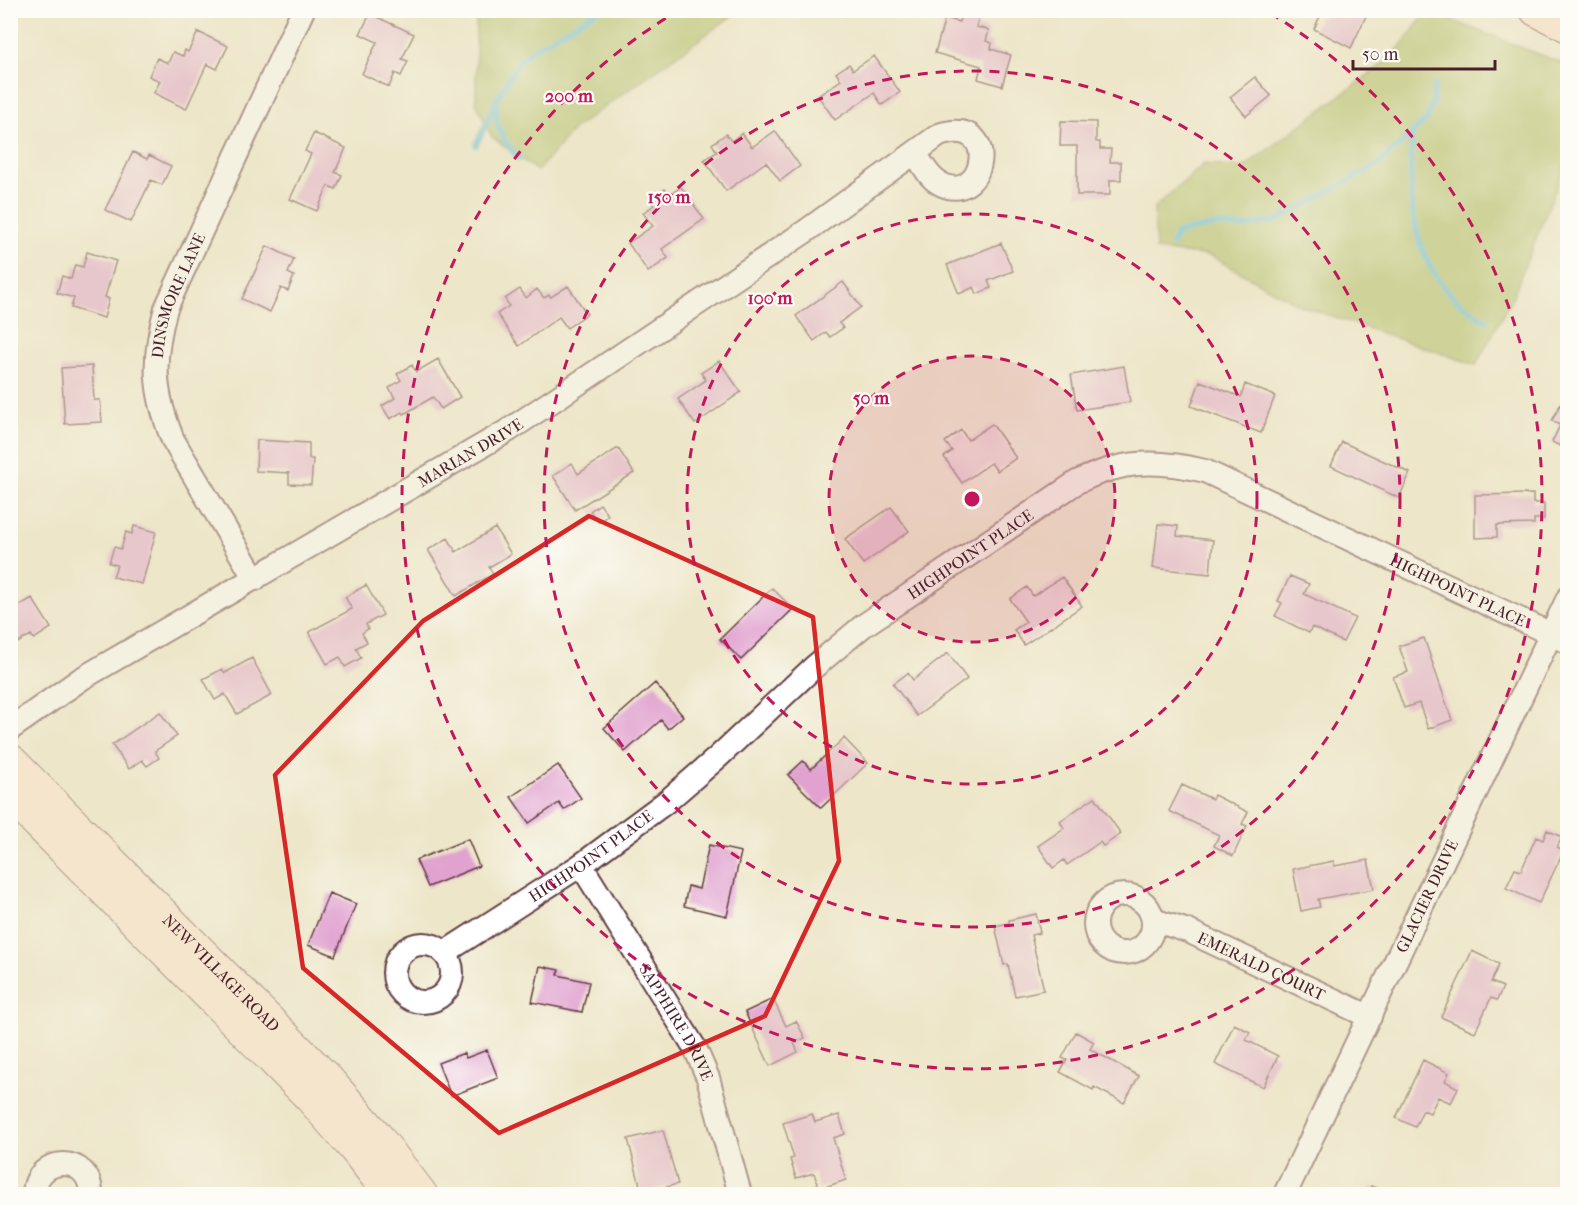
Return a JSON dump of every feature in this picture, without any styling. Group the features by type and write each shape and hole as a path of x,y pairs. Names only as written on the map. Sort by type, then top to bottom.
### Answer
{"main road":[{"path":"1536,10 1568,26"},
{"name":"NEW VILLAGE ROAD","path":"10,760 328,1080 375,1134 421,1194"},
{"name":"NEW VILLAGE ROAD","path":"10,795 309,1097 356,1149 390,1194"}],"street":[{"name":"DINSMORE LANE","path":"255,579 173,440 164,418 158,392 156,366 158,339 166,308 303,10"},
{"name":"MARIAN DRIVE","path":"10,729 81,680 509,430 806,231 915,153"},
{"name":"HIGHPOINT PLACE","path":"444,953 581,865 657,809 718,758 814,667 863,626 1077,482 1097,472 1123,465 1150,462 1176,464 1205,471 1559,638"},
{"name":"GLACIER DRIVE","path":"1285,1194 1370,1017 1559,638 1568,598"},
{"name":"SAPPHIRE DRIVE","path":"581,865 695,1048 708,1078 740,1194"},
{"name":"EMERALD COURT","path":"1152,920 1188,931 1370,1017"},
{"path":"34,1194 35,1184 40,1175 51,1166 68,1164 77,1167 85,1174 91,1186 91,1194"}],"highlighted area":[{"path":"589,516 813,617 839,861 765,1016 499,1133 303,968 275,775 423,621"}],"green space":[{"path":"476,10 739,11 575,128 537,171 492,137 476,103"},
{"path":"1428,11 1567,65 1567,161 1512,298 1476,365 1299,305 1211,256 1156,250 1154,208 1204,164 1243,168 1392,57"}],"building":[{"path":"1323,10 1356,10 1366,16 1351,48 1314,29"},
{"path":"962,12 979,17 976,27 989,30 986,41 992,43 991,49 1011,55 1002,86 978,79 981,66 935,53 945,18 959,22"},
{"path":"370,14 414,34 402,59 408,61 401,76 395,73 389,87 362,74 377,42 360,34"},
{"path":"198,32 228,46 217,69 207,64 186,109 154,93 160,81 149,76 157,58 168,63 173,52 183,56 185,50 188,52"},
{"path":"874,56 900,92 882,105 874,93 835,120 818,96 841,80 836,73 849,64 853,70"},
{"path":"1255,77 1271,96 1246,116 1230,97"},
{"path":"1061,121 1096,122 1096,142 1100,142 1100,149 1111,149 1110,162 1121,162 1121,180 1110,180 1110,195 1077,195 1077,146 1060,146"},
{"path":"775,131 800,166 780,181 766,162 726,191 704,160 717,152 712,144 726,134 731,141 742,133 752,147"},
{"path":"314,133 346,148 335,172 342,175 336,189 328,186 317,211 290,199 311,154 305,151"},
{"path":"133,152 147,159 149,155 171,166 162,185 151,180 131,222 105,210"},
{"path":"681,187 704,219 662,249 668,258 648,272 628,243 653,226 643,213 654,205 650,199 665,189 669,195"},
{"path":"1001,243 1013,271 988,281 991,288 977,294 974,287 959,294 947,265"},
{"path":"267,246 294,259 288,273 294,276 288,291 281,288 270,312 242,299"},
{"path":"87,252 116,261 105,297 109,299 104,318 71,308 74,298 57,293 62,276 71,279 75,265 83,267"},
{"path":"843,282 861,307 839,323 843,328 830,337 826,332 814,341 796,316"},
{"path":"568,286 587,314 567,328 559,317 519,346 497,314 509,306 505,299 520,289 526,298 537,289 544,298 549,295 551,297"},
{"path":"438,359 460,397 441,409 433,397 404,414 402,412 390,419 382,406 395,398 389,388 401,380 397,374 412,365 416,372"},
{"path":"719,361 741,392 695,424 678,399 706,380 701,373"},
{"path":"92,366 94,400 100,400 102,422 65,424 61,368"},
{"path":"1124,366 1130,402 1077,410 1071,375"},
{"path":"1200,381 1241,397 1245,384 1275,396 1261,433 1191,406"},
{"path":"1568,389 1568,450 1552,442 1560,425 1552,421"},
{"path":"992,424 1016,458 997,471 991,463 962,483 944,457 952,451 945,442 961,430 968,440"},
{"path":"257,440 309,443 309,459 313,459 311,485 289,484 289,473 256,471"},
{"path":"1342,442 1410,473 1399,498 1331,466"},
{"path":"618,448 634,473 575,510 553,476 572,463 578,474"},
{"path":"1533,494 1533,503 1544,503 1544,519 1534,519 1534,524 1497,525 1497,537 1475,538 1475,495"},
{"path":"600,504 608,515 599,522 590,511"},
{"path":"891,507 909,531 863,564 845,539"},
{"path":"1158,524 1178,526 1177,536 1213,540 1210,574 1153,568"},
{"path":"134,526 156,532 142,584 113,577 117,565 109,563 114,547 121,549 126,532 132,534"},
{"path":"495,528 511,554 489,567 493,574 456,596 428,550 448,538 456,552"},
{"path":"1290,576 1309,584 1304,594 1355,618 1343,642 1312,627 1309,633 1275,616 1282,603 1278,601"},
{"path":"1062,577 1082,606 1024,645 1014,630 1026,622 1010,599 1027,587 1033,596"},
{"path":"366,585 383,615 366,624 368,629 362,633 367,642 356,648 361,658 345,667 340,657 327,664 309,632 352,609 345,597"},
{"path":"772,588 793,609 741,660 720,639"},
{"path":"32,598 51,628 34,639 31,635 10,647 10,604 14,609"},
{"path":"1424,638 1452,720 1428,729 1419,703 1404,708 1393,677 1408,672 1399,646"},
{"path":"948,653 967,679 917,716 893,684 908,673 913,680"},
{"path":"252,658 272,695 237,714 225,694 215,700 203,679 222,669 225,673"},
{"path":"655,683 683,716 668,729 661,720 625,752 604,728"},
{"path":"160,712 177,736 155,751 159,758 147,766 142,760 129,769 112,745"},
{"path":"844,738 868,763 821,808 788,775 803,761 811,769"},
{"path":"558,765 581,798 564,810 559,803 529,823 511,797"},
{"path":"1182,785 1212,799 1214,795 1248,812 1242,824 1247,826 1233,856 1214,846 1219,835 1169,811"},
{"path":"1095,797 1121,834 1103,846 1100,842 1067,865 1064,860 1053,868 1038,846 1064,828 1060,821"},
{"path":"1547,830 1562,837 1557,847 1564,850 1539,903 1506,888 1515,869 1521,871 1536,837 1543,840"},
{"path":"468,839 479,866 428,887 416,860"},
{"path":"709,845 741,852 727,916 684,906 688,886 699,889"},
{"path":"1368,860 1374,889 1318,899 1320,907 1301,911 1293,869 1334,861 1334,866"},
{"path":"329,893 356,904 335,956 308,945"},
{"path":"1036,914 1040,933 1031,935 1044,990 1015,996 1008,964 1004,965 995,926 1009,923 1009,920"},
{"path":"1472,951 1499,964 1491,982 1503,987 1497,1000 1491,998 1475,1032 1441,1017"},
{"path":"540,966 559,970 558,975 589,982 582,1012 532,1002"},
{"path":"773,999 786,1026 796,1021 805,1038 794,1043 798,1052 770,1066 745,1012"},
{"path":"1234,1024 1250,1032 1246,1040 1278,1056 1263,1087 1215,1064"},
{"path":"1076,1032 1094,1042 1090,1049 1139,1076 1124,1103 1094,1087 1093,1090 1060,1072 1067,1060 1062,1058"},
{"path":"487,1050 498,1078 451,1096 438,1063 464,1053 466,1058"},
{"path":"1423,1060 1449,1073 1445,1081 1458,1088 1451,1103 1438,1097 1430,1113 1423,1110 1415,1127 1396,1118"},
{"path":"812,1114 815,1122 839,1115 845,1134 833,1138 846,1180 819,1189 814,1173 796,1178 790,1159 794,1158 783,1123"},
{"path":"663,1130 678,1184 642,1193 628,1139"},
{"path":"1371,1186 1390,1194 1367,1194"}],"waterway":[{"path":"519,159 505,142 497,123 496,101 519,61 533,49 599,10"},
{"path":"1172,245 1177,233 1217,225 1243,227 1278,220 1379,164 1427,119 1433,101 1434,85"},
{"path":"476,145 496,102"},
{"path":"1412,135 1412,200 1419,241 1427,261 1453,297 1487,321"}]}
